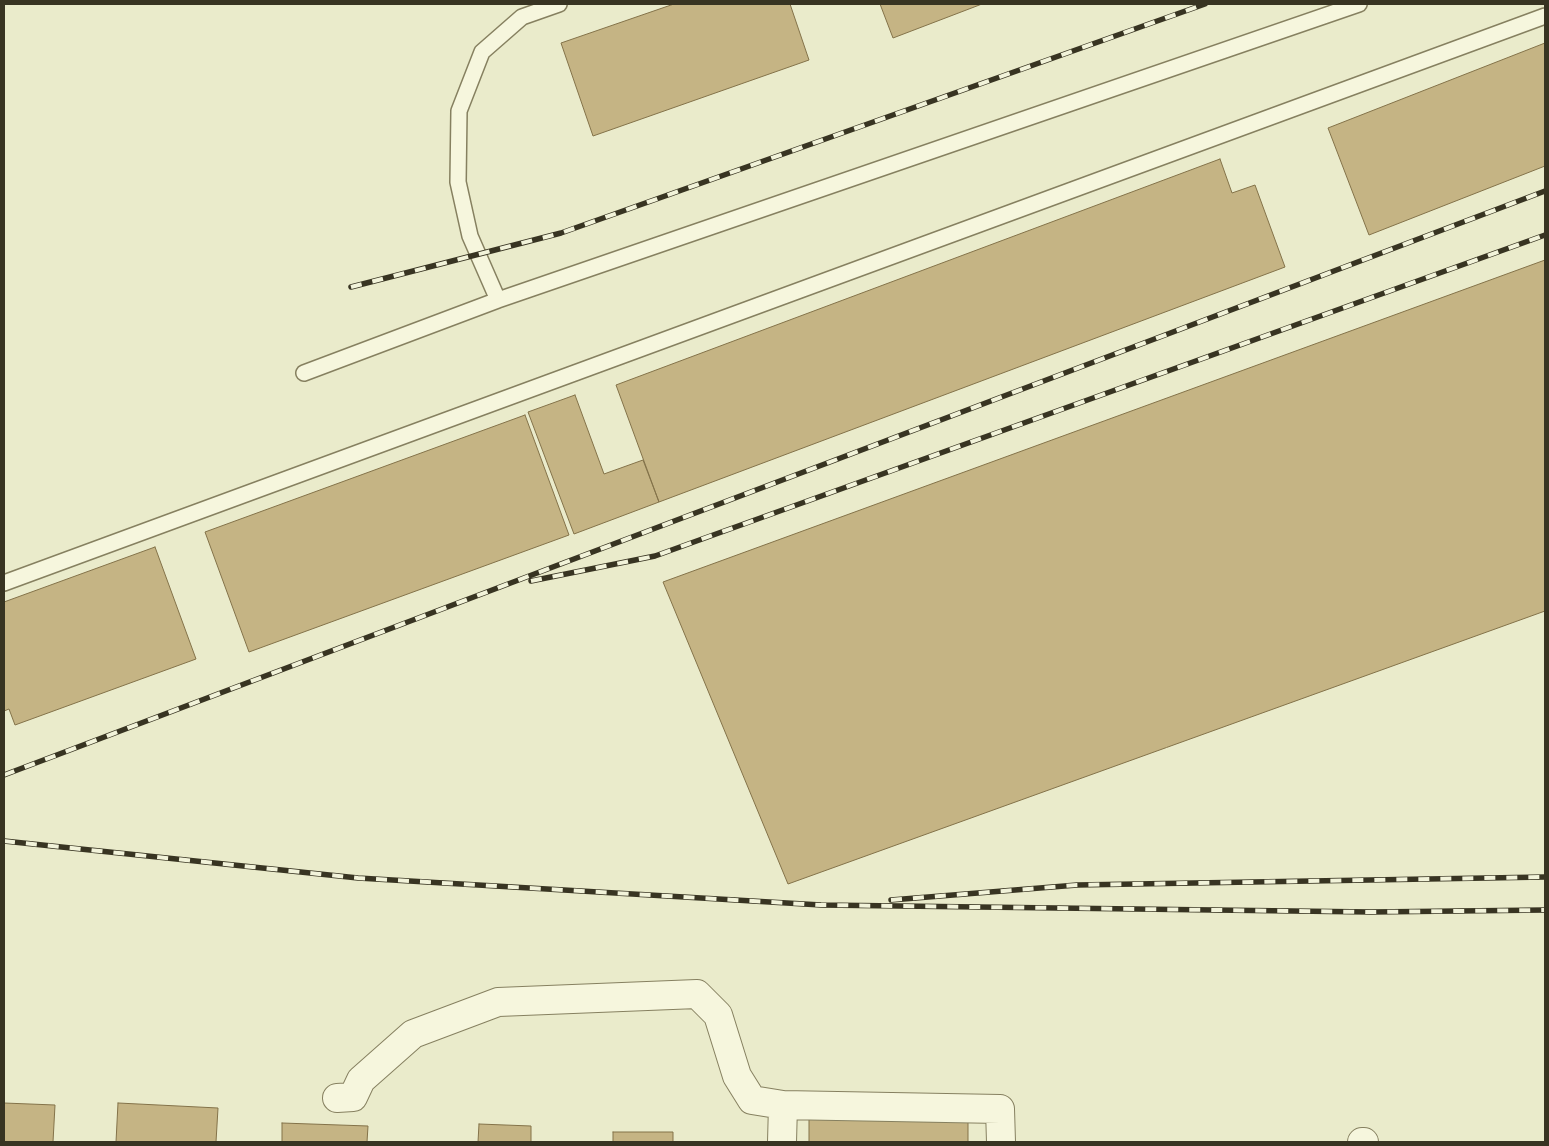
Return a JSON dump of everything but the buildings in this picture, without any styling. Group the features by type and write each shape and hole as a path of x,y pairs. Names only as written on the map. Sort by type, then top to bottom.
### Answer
{"street":[{"path":"337,1098 353,1097 361,1080 413,1034 498,1002 697,994 718,1015 737,1076 752,1100 783,1105 1000,1109 1001,1142"},
{"path":"782,1142 783,1105"}],"lane":[{"path":"498,300 470,236 458,182 459,111 482,52 522,17 559,4"},
{"path":"304,373 498,300 1359,4"},
{"path":"4,583 1545,16"}],"railway":[{"path":"351,287 561,233 1205,4"},
{"path":"4,775 1545,191"},
{"path":"531,581 655,556 1545,235"},
{"path":"4,841 358,878 821,905 1371,912 1545,910"},
{"path":"891,900 1077,885 1545,877"}]}
